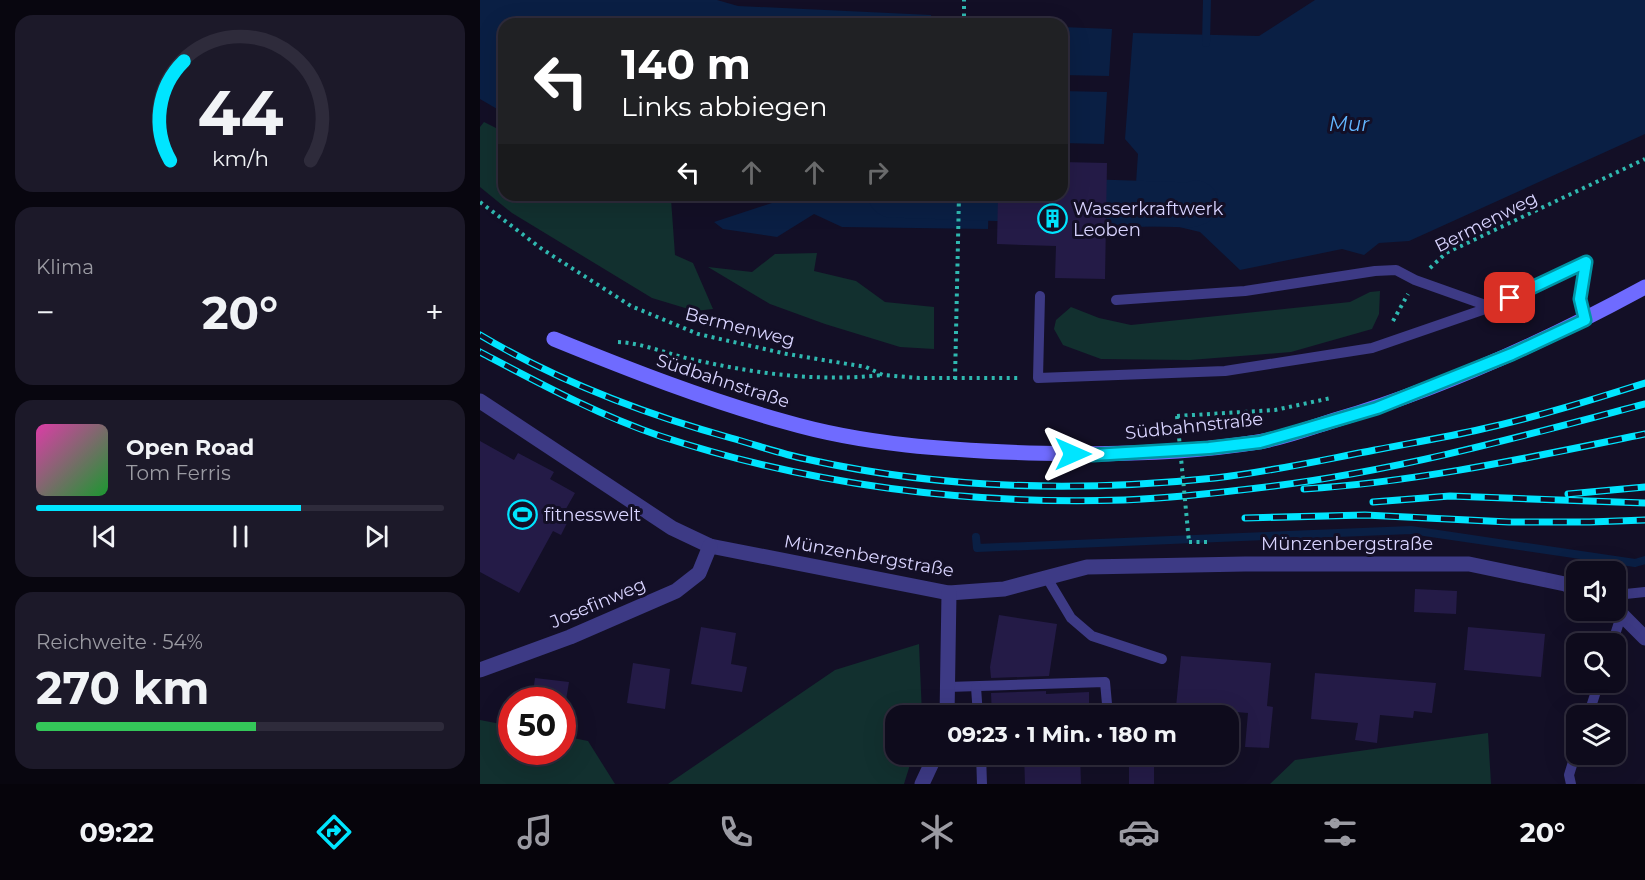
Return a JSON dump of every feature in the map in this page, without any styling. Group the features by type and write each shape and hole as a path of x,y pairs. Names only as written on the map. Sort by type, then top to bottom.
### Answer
{"main road":[{"name":"Südbahnstraße","path":"554,339 636,373 787,423 863,439 946,450 1093,455 1209,448 1260,442 1377,408 1512,354 1585,320 1645,287"}],"street":[{"name":"Münzenbergstraße","path":"480,401 672,528 710,546 949,593 1004,589 1087,567 1245,564 1469,564 1566,584"},
{"name":"Josefinweg","path":"480,670 570,637 676,591 699,573 710,546"},
{"path":"947,705 949,593"},
{"path":"1626,618 1645,638"},
{"path":"922,784 931,765"}],"lane":[{"path":"1040,296 1038,378 1225,371 1372,348 1491,307 1586,262 1580,299 1585,320"},
{"path":"1116,300 1245,291 1346,275 1396,270 1415,280 1491,307"},
{"path":"1047,578 1071,618 1092,636 1162,660"},
{"path":"1626,594 1645,592"},
{"path":"948,687 1106,682 1107,705"},
{"path":"976,687 977,705"},
{"path":"981,765 982,784"},
{"path":"1571,784 1569,775 1572,765"}],"path":[{"path":"964,0 964,18"},
{"name":"Bermenweg","path":"1372,348 1395,318 1415,280 1446,253 1645,159"},
{"path":"955,378 959,201"},
{"name":"Bermenweg","path":"480,202 542,249 631,306 698,334 787,354 866,367 883,375 919,378 1038,378"},
{"path":"616,342 627,342 692,360 760,373 805,378 848,379 883,375"},
{"path":"1189,542 1177,416 1275,410 1342,395"}],"green space":[{"path":"484,122 498,129 498,201 671,201 675,255 693,263 713,309 695,311 652,298 512,213 480,187 480,127"},
{"path":"817,253 814,271 856,281 885,302 934,307 934,349 900,347 825,324 770,304 708,267 752,272 775,254"},
{"path":"1380,291 1379,314 1372,329 1291,352 1190,360 1101,359 1063,345 1054,329 1056,320 1071,307 1099,318 1131,325 1350,302 1370,292"},
{"path":"919,644 922,705 885,705 885,765 910,765 904,784 668,784 835,670"},
{"path":"480,720 498,723 498,765 576,765 576,739 588,741 615,784 480,784"},
{"path":"1488,733 1491,784 1270,784 1295,760"}],"water":[{"path":"480,0 717,0 738,6 931,15 931,18 498,18 498,110 480,99"},
{"name":"Mur","path":"1315,0 1645,0 1645,134 1409,241 1379,243 1364,255 1342,249 1240,270 1200,232 1175,226 1133,227 1138,154 1125,139 1133,33 1259,36"},
{"path":"1068,27 1112,29 1109,76 1068,75"},
{"path":"1068,91 1107,92 1104,144 1068,143"},
{"path":"772,201 989,201 988,229 842,227 814,214 777,237 723,229 714,222 775,202"}],"building":[{"name":"Wasserkraftwerk Leoben","path":"1068,162 1107,163 1105,279 1055,278 1056,246 997,244 998,201 1068,201"},
{"name":"fitnesswelt","path":"480,441 514,460 518,453 554,472 550,479 575,493 563,514 570,517 561,535 553,531 519,593 480,572"},
{"path":"1415,589 1457,591 1456,614 1414,612"},
{"path":"999,615 1057,624 1049,676 991,678 990,667"},
{"path":"701,627 736,633 731,664 747,667 742,692 691,684"},
{"path":"1468,627 1545,634 1541,677 1464,670"},
{"path":"1181,656 1271,663 1267,706 1273,707 1269,748 1245,747 1248,713 1239,712 1239,705 1176,705"},
{"path":"633,663 670,669 665,709 627,703"},
{"path":"1315,673 1436,683 1432,713 1414,711 1413,718 1380,715 1377,743 1355,740 1358,723 1311,719"},
{"path":"535,678 569,682 568,687 534,687"},
{"path":"1089,692 1089,705 992,705 991,693"},
{"path":"1024,765 1080,765 1081,784 1025,784"},
{"path":"1129,765 1154,765 1154,784 1129,784"}],"waterway":[{"path":"1206,43 1207,0"},
{"name":"Mur","path":"1068,201 1190,205 1196,203"},
{"path":"976,537 977,548 1411,530 1635,563 1645,560"}],"railway":[{"path":"480,335 540,367 602,395 698,429 778,452 856,469 907,477 1010,485 1113,485 1164,482 1215,478 1295,466 1503,424 1645,383"},
{"path":"480,352 569,398 637,428 717,453 831,479 948,495 1006,499 1124,500 1274,486 1368,471 1461,451 1645,404"},
{"path":"1304,489 1432,475 1645,434"},
{"path":"1568,494 1645,487"},
{"path":"1373,502 1450,496 1645,503"},
{"path":"1245,518 1365,515 1509,522 1645,520"}],"place":[{"name":"Wasserkraftwerk Leoben","path":"1052,219"},
{"name":"fitnesswelt","path":"523,515"}],"route":[{"path":"1073,454 1093,455 1209,448 1260,442 1377,408 1512,354 1585,320 1580,299 1586,262 1510,298"}]}
